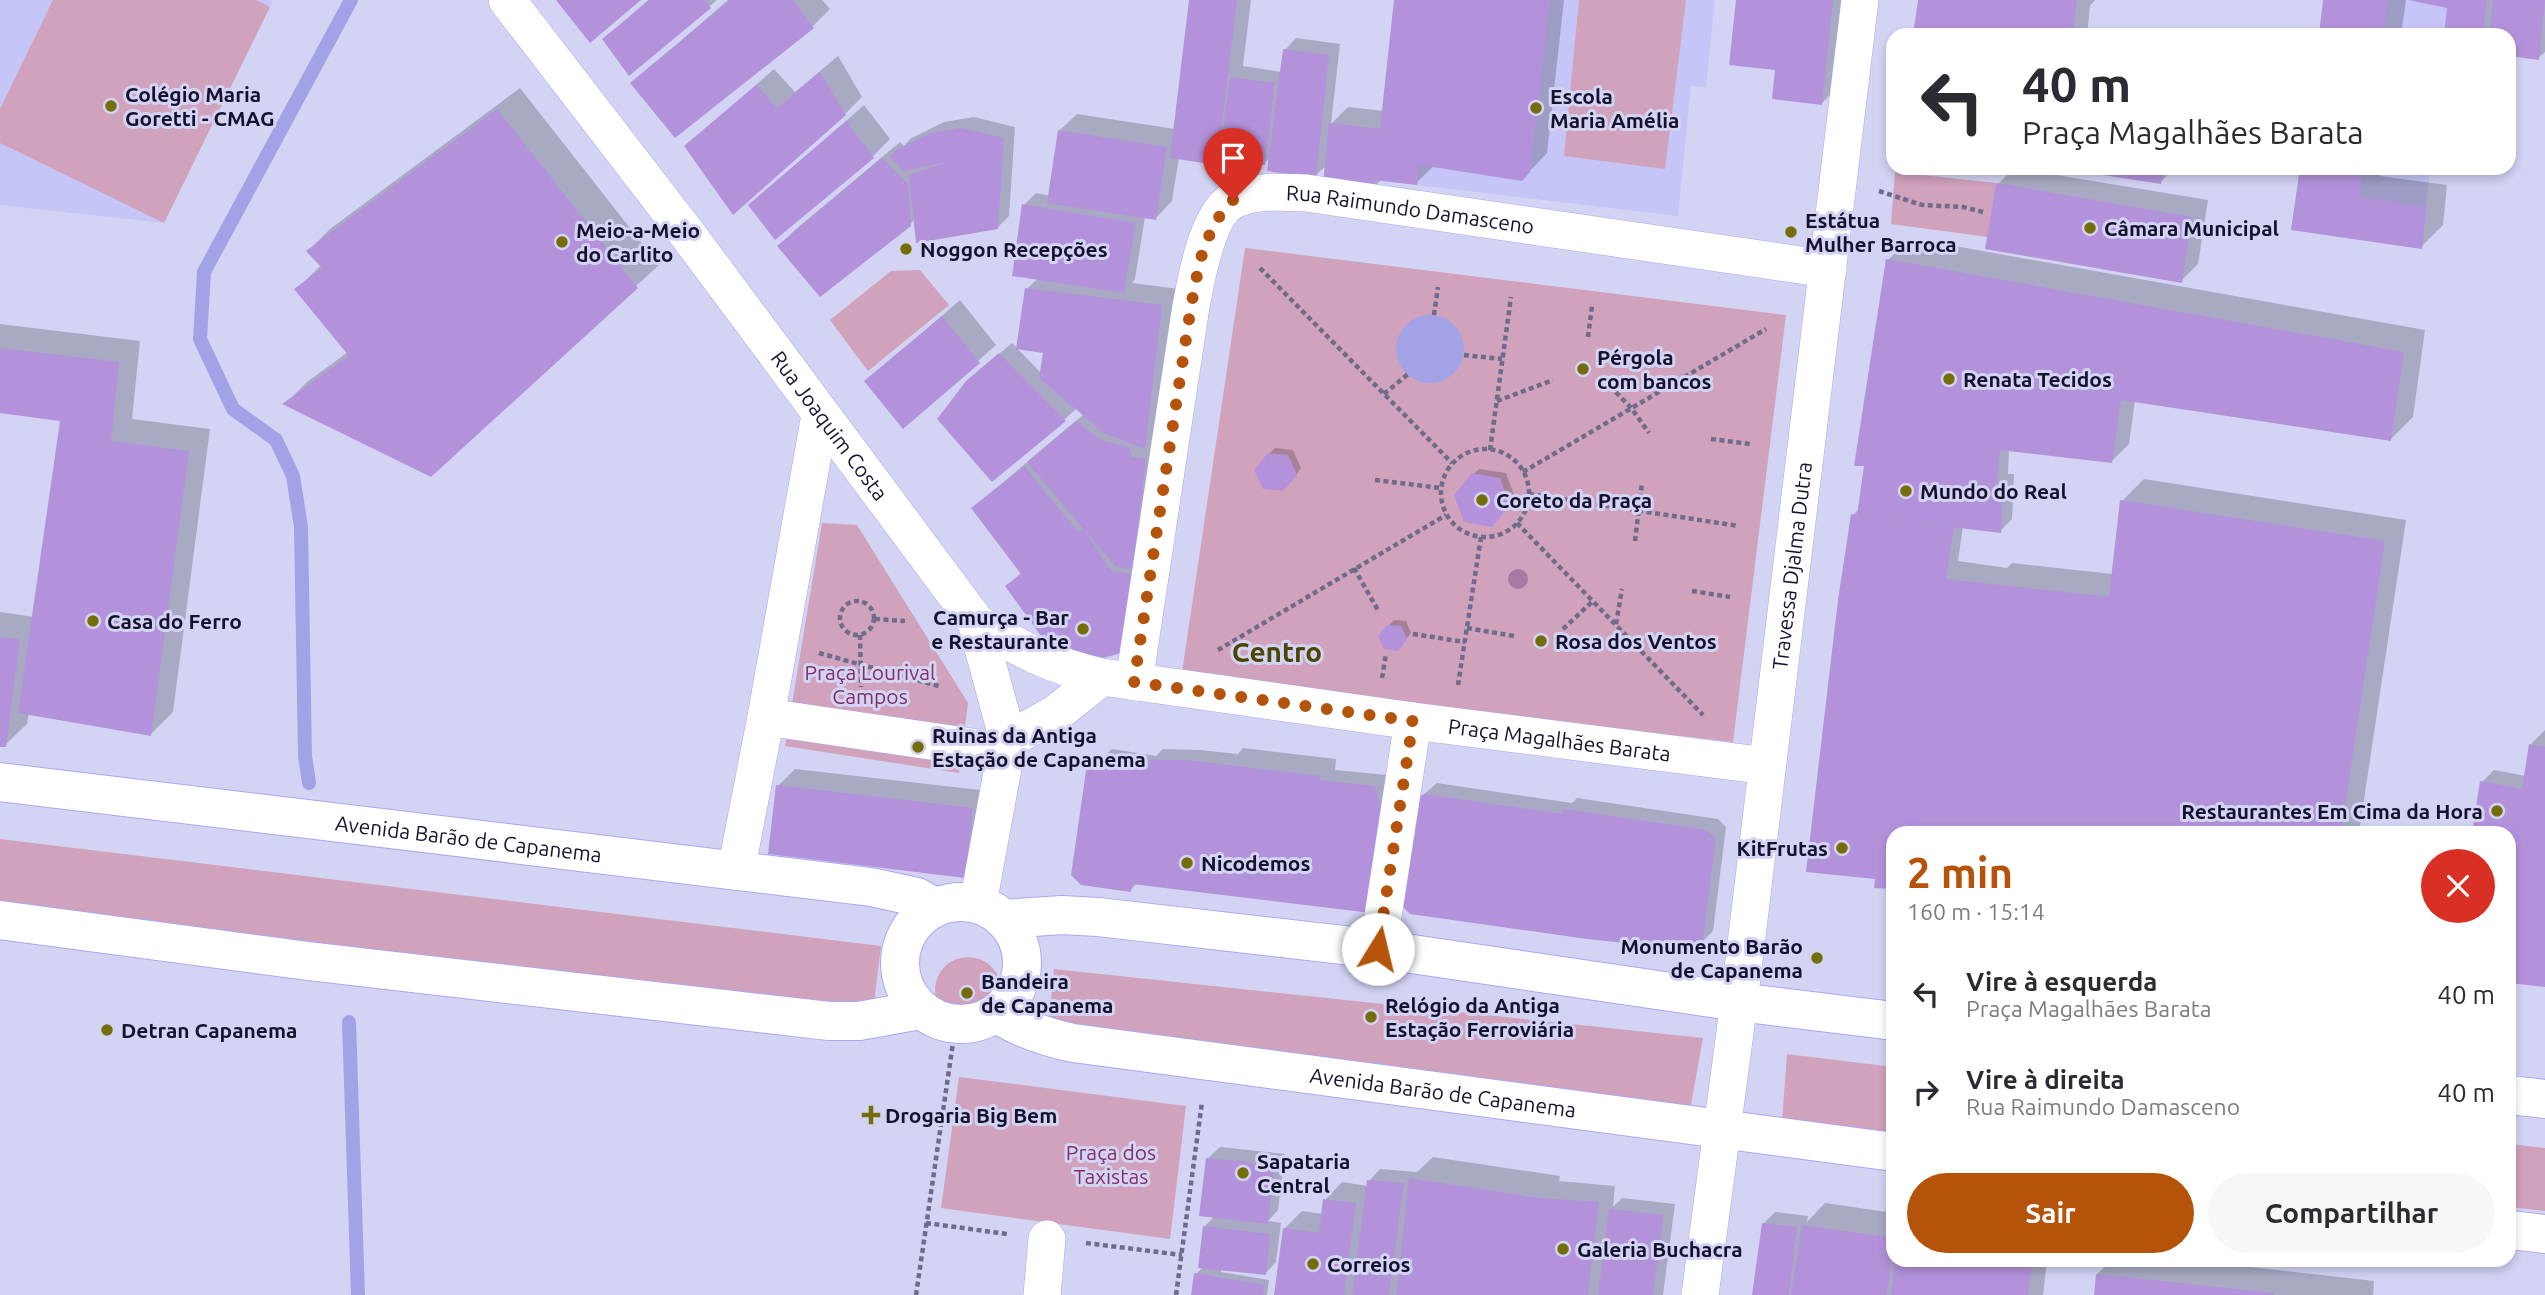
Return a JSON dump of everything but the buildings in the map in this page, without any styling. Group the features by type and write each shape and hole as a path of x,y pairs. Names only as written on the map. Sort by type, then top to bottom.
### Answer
{"street":[{"name":"Rua Joaquim Costa","path":"507,0 688,235 976,622 1007,746 991,912"},
{"name":"Travessa Djalma Dutra","path":"1700,1295 1739,1002 1860,0"},
{"name":"Rua Raimundo Damasceno","path":"1118,679 1200,260 1214,223 1233,200 1265,191 1306,194 1828,269"},
{"path":"736,871 820,415"},
{"name":"Praça Magalhães Barata","path":"976,622 1003,640 1044,660 1064,668 1118,679 1413,721 1766,766"},
{"path":"766,716 1007,746 1055,714 1118,679"},
{"path":"1378,949 1413,721"},
{"name":"Avenida Barão de Capanema","path":"0,782 884,889 916,897 935,907"},
{"path":"991,912 1016,937 1022,957 1021,979 1012,999 997,1014 977,1022 956,1024 937,1020 920,1010 907,994 900,975 900,954 906,934 918,918 935,907 956,902 991,912 1098,918 1378,949 1739,1002 1886,1020"},
{"path":"0,920 308,961 829,1021 859,1021 920,1010"},
{"name":"Avenida Barão de Capanema","path":"997,1014 1024,1030 1044,1037 1886,1151"},
{"path":"2516,1096 2545,1099"},
{"path":"2516,1231 2545,1234"},
{"path":"1042,1295 1047,1239"}],"path":[{"path":"1838,177 1922,205 1963,207 1983,212"},
{"path":"1260,268 1452,463"},
{"path":"1434,315 1438,287"},
{"path":"1490,450 1511,297"},
{"path":"1588,337 1592,306"},
{"path":"1523,472 1766,329"},
{"path":"1464,355 1502,359"},
{"path":"1384,394 1408,374"},
{"path":"1497,401 1553,380"},
{"path":"1610,386 1632,409 1649,433"},
{"path":"1711,439 1750,444"},
{"path":"1476,450 1503,453 1515,461 1523,472 1529,495 1526,511 1517,523 1495,536 1481,537 1468,534 1455,526 1446,515 1441,502 1441,488 1452,463 1476,450"},
{"path":"1375,480 1441,488"},
{"path":"1635,541 1642,483"},
{"path":"1529,495 1739,526"},
{"path":"1213,653 1446,515"},
{"path":"1517,523 1704,717"},
{"path":"1457,693 1481,537"},
{"path":"1354,568 1379,612"},
{"path":"1616,625 1622,589"},
{"path":"1692,591 1730,597"},
{"path":"859,600 874,611 875,619 872,627 860,635 846,632 841,627 839,616 844,606 859,600"},
{"path":"1563,629 1593,601"},
{"path":"875,619 905,621"},
{"path":"1467,628 1514,636"},
{"path":"1413,634 1465,642"},
{"path":"860,635 861,687"},
{"path":"819,653 942,687"},
{"path":"1381,684 1386,654"},
{"path":"916,1295 956,1024"},
{"path":"1176,1295 1207,1061"}],"shaded area":[{"name":"Colégio Maria Goretti - CMAG","path":"0,0 273,0 164,223 0,205"},
{"name":"Escola Maria Amélia","path":"1394,0 1715,0 1706,87 1691,86 1678,216 1375,180"},
{"path":"2323,0 2448,0 2445,28 2320,28"},
{"path":"2299,175 2429,175 2422,249 2291,230"},
{"path":"1430,315 1443,318 1454,325 1461,336 1464,349 1461,362 1454,373 1443,380 1430,383 1417,380 1406,373 1399,362 1396,349 1399,336 1406,325 1417,318"}],"green space":[{"name":"Colégio Maria Goretti - CMAG","path":"53,0 256,0 270,7 164,223 0,143 0,109"},
{"path":"1579,0 1686,0 1665,169 1564,156"},
{"path":"1895,175 1923,175 1996,183 1988,237 1891,224"},
{"path":"1245,248 1786,315 1733,742 1181,679"},
{"path":"920,270 949,305 868,371 830,320 891,271"},
{"name":"Praça Lourival Campos","path":"822,523 857,525 968,703 959,773 785,746"},
{"path":"0,839 881,946 873,1011 0,911"},
{"path":"968,957 981,959 991,967 999,977 999,1003 991,1013 981,1021 968,1023 955,1021 945,1013 937,1003 935,990 937,977 945,967 955,959"},
{"path":"1054,969 1703,1038 1690,1110 1048,1033"},
{"path":"1787,1054 1886,1066 1886,1134 1782,1122"},
{"name":"Praça dos Taxistas","path":"959,1077 1186,1106 1170,1239 941,1208"},
{"path":"2516,1145 2545,1148 2545,1211 2516,1208"}],"waterway":[{"path":"309,783 305,756 301,527 293,476 276,440 233,409 200,339 204,272 351,0"},
{"path":"349,1022 358,1295"}],"place":[{"name":"Colégio Maria Goretti - CMAG","path":"111,106"},
{"name":"Escola Maria Amélia","path":"1536,108"},
{"name":"Câmara Municipal","path":"2090,228"},
{"name":"Estátua Mulher Barroca","path":"1791,232"},
{"name":"Meio-a-Meio do Carlito","path":"562,242"},
{"name":"Noggon Recepções","path":"906,249"},
{"name":"Pérgola com bancos","path":"1583,369"},
{"name":"Renata Tecidos","path":"1949,379"},
{"name":"Mundo do Real","path":"1906,491"},
{"name":"Coreto da Praça","path":"1482,500"},
{"name":"Casa do Ferro","path":"93,621"},
{"name":"Camurça - Bar e Restaurante","path":"1083,629"},
{"name":"Rosa dos Ventos","path":"1541,641"},
{"name":"Ruinas da Antiga Estação de Capanema","path":"918,747"},
{"name":"Restaurantes Em Cima da Hora","path":"2497,811"},
{"name":"KitFrutas","path":"1842,848"},
{"name":"Nicodemos","path":"1187,863"},
{"name":"Monumento Barão de Capanema","path":"1817,958"},
{"name":"Bandeira de Capanema","path":"967,993"},
{"name":"Relógio da Antiga Estação Ferroviária","path":"1371,1017"},
{"name":"Detran Capanema","path":"107,1030"},
{"name":"Drogaria Big Bem","path":"871,1115"},
{"name":"Sapataria Central","path":"1243,1173"},
{"name":"Galeria Buchacra","path":"1563,1249"},
{"name":"Correios","path":"1313,1264"}],"district":[{"name":"Centro","path":"1277,651"}],"route":[{"path":"1233,200 1214,223 1200,260 1134,682 1413,721 1378,949"}]}
